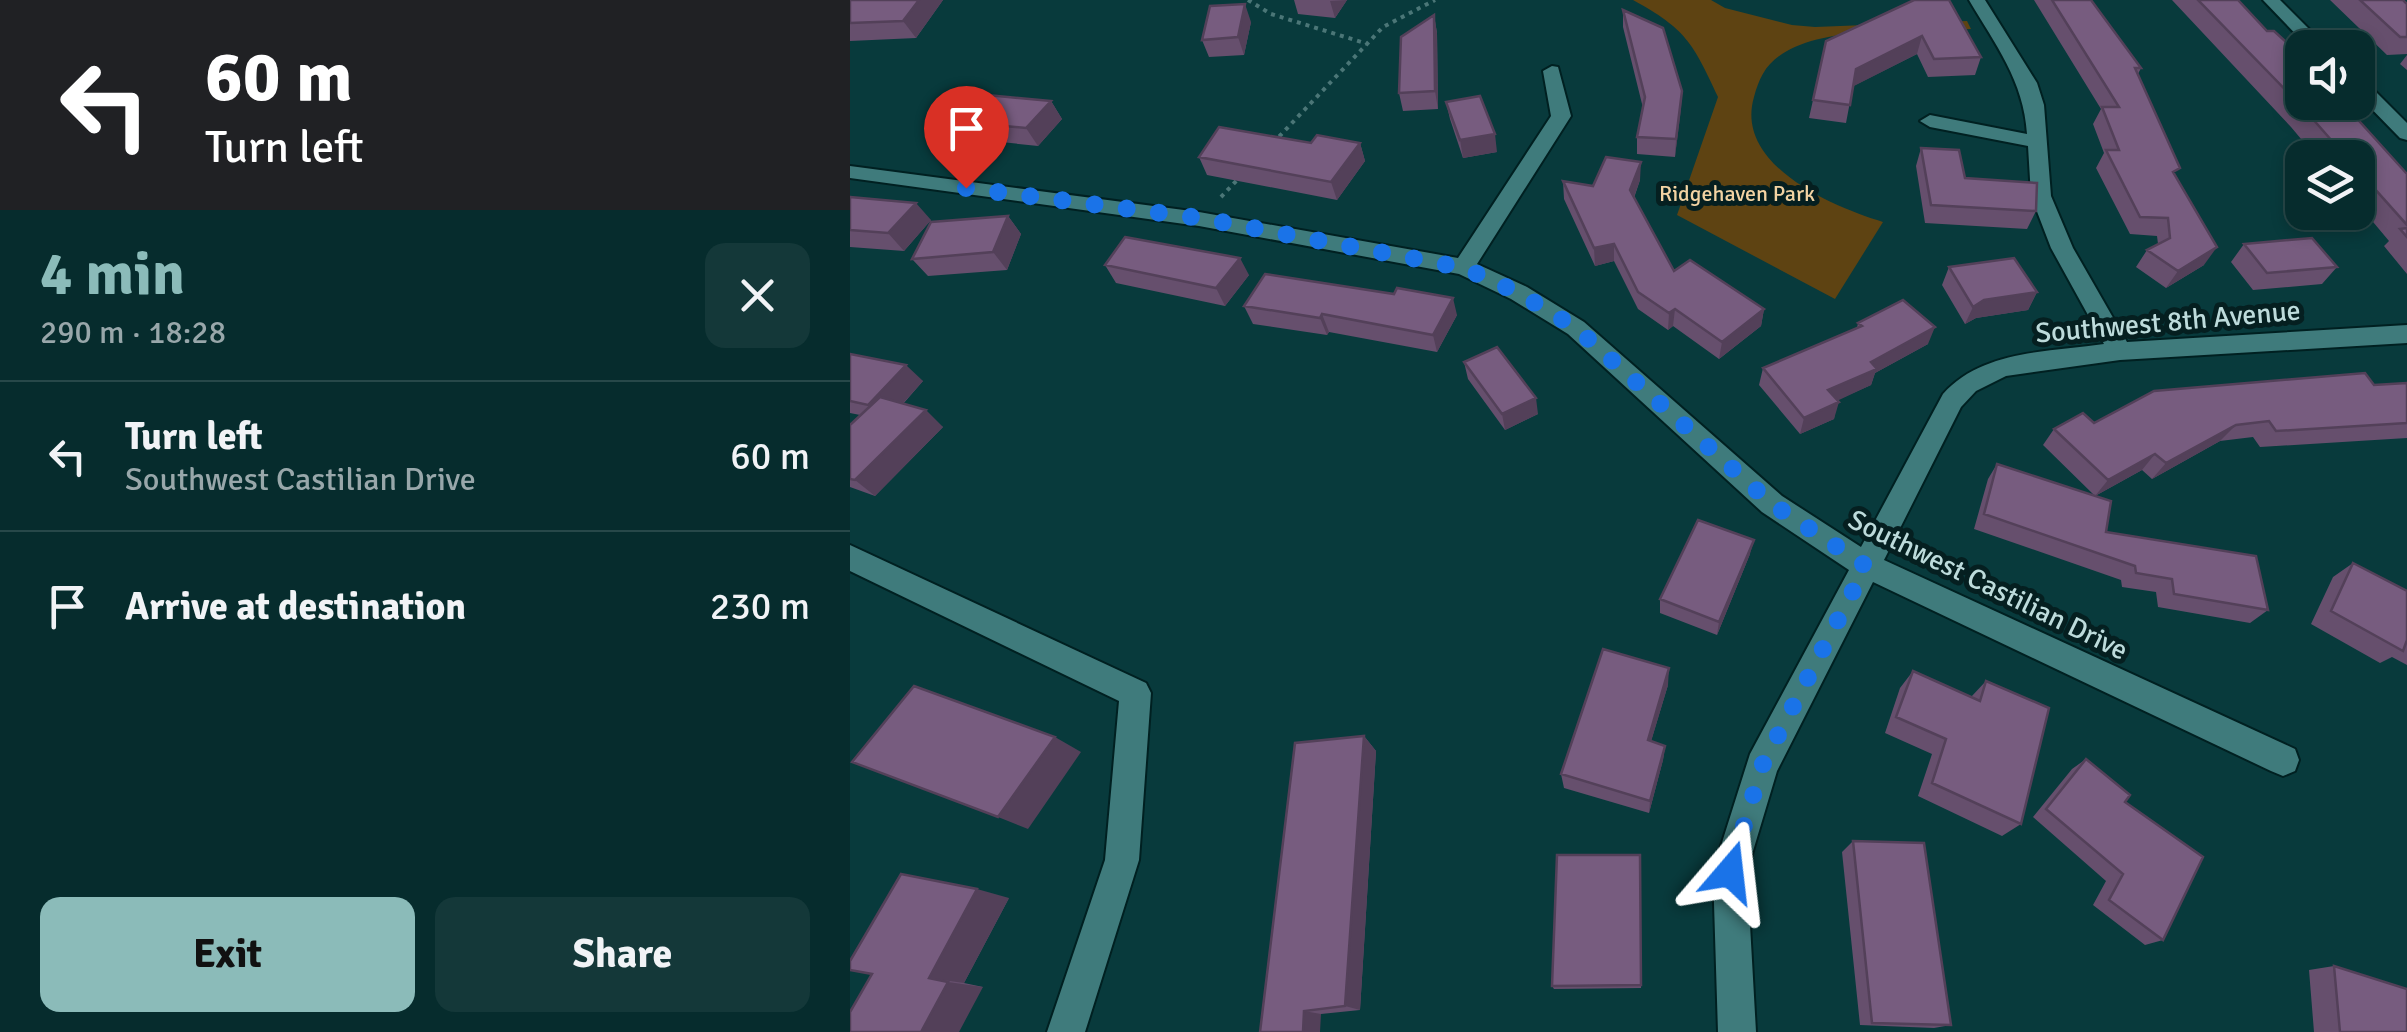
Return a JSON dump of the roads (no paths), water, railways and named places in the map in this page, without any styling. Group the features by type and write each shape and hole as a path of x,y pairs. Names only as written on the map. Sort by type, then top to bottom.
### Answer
{"street":[{"path":"1977,0 2028,83 2040,142 2042,196 2062,248 2120,350"},
{"path":"2271,0 2301,30"},
{"path":"1464,268 1561,116 1552,70"},
{"path":"2375,102 2407,134"},
{"path":"1930,121 2040,142"},
{"name":"Southwest Castilian Drive","path":"850,172 1200,218 1464,268 1519,293 1576,328 1772,504 1866,566 2283,760"},
{"name":"Southwest 8th Avenue","path":"1737,1032 1730,872 1762,766 1952,401 1966,384 2002,368 2120,350 2407,334"},
{"path":"850,556 1135,693 1122,860 1066,1032"}],"park label":[{"name":"Ridgehaven Park","path":"1737,193"}]}
